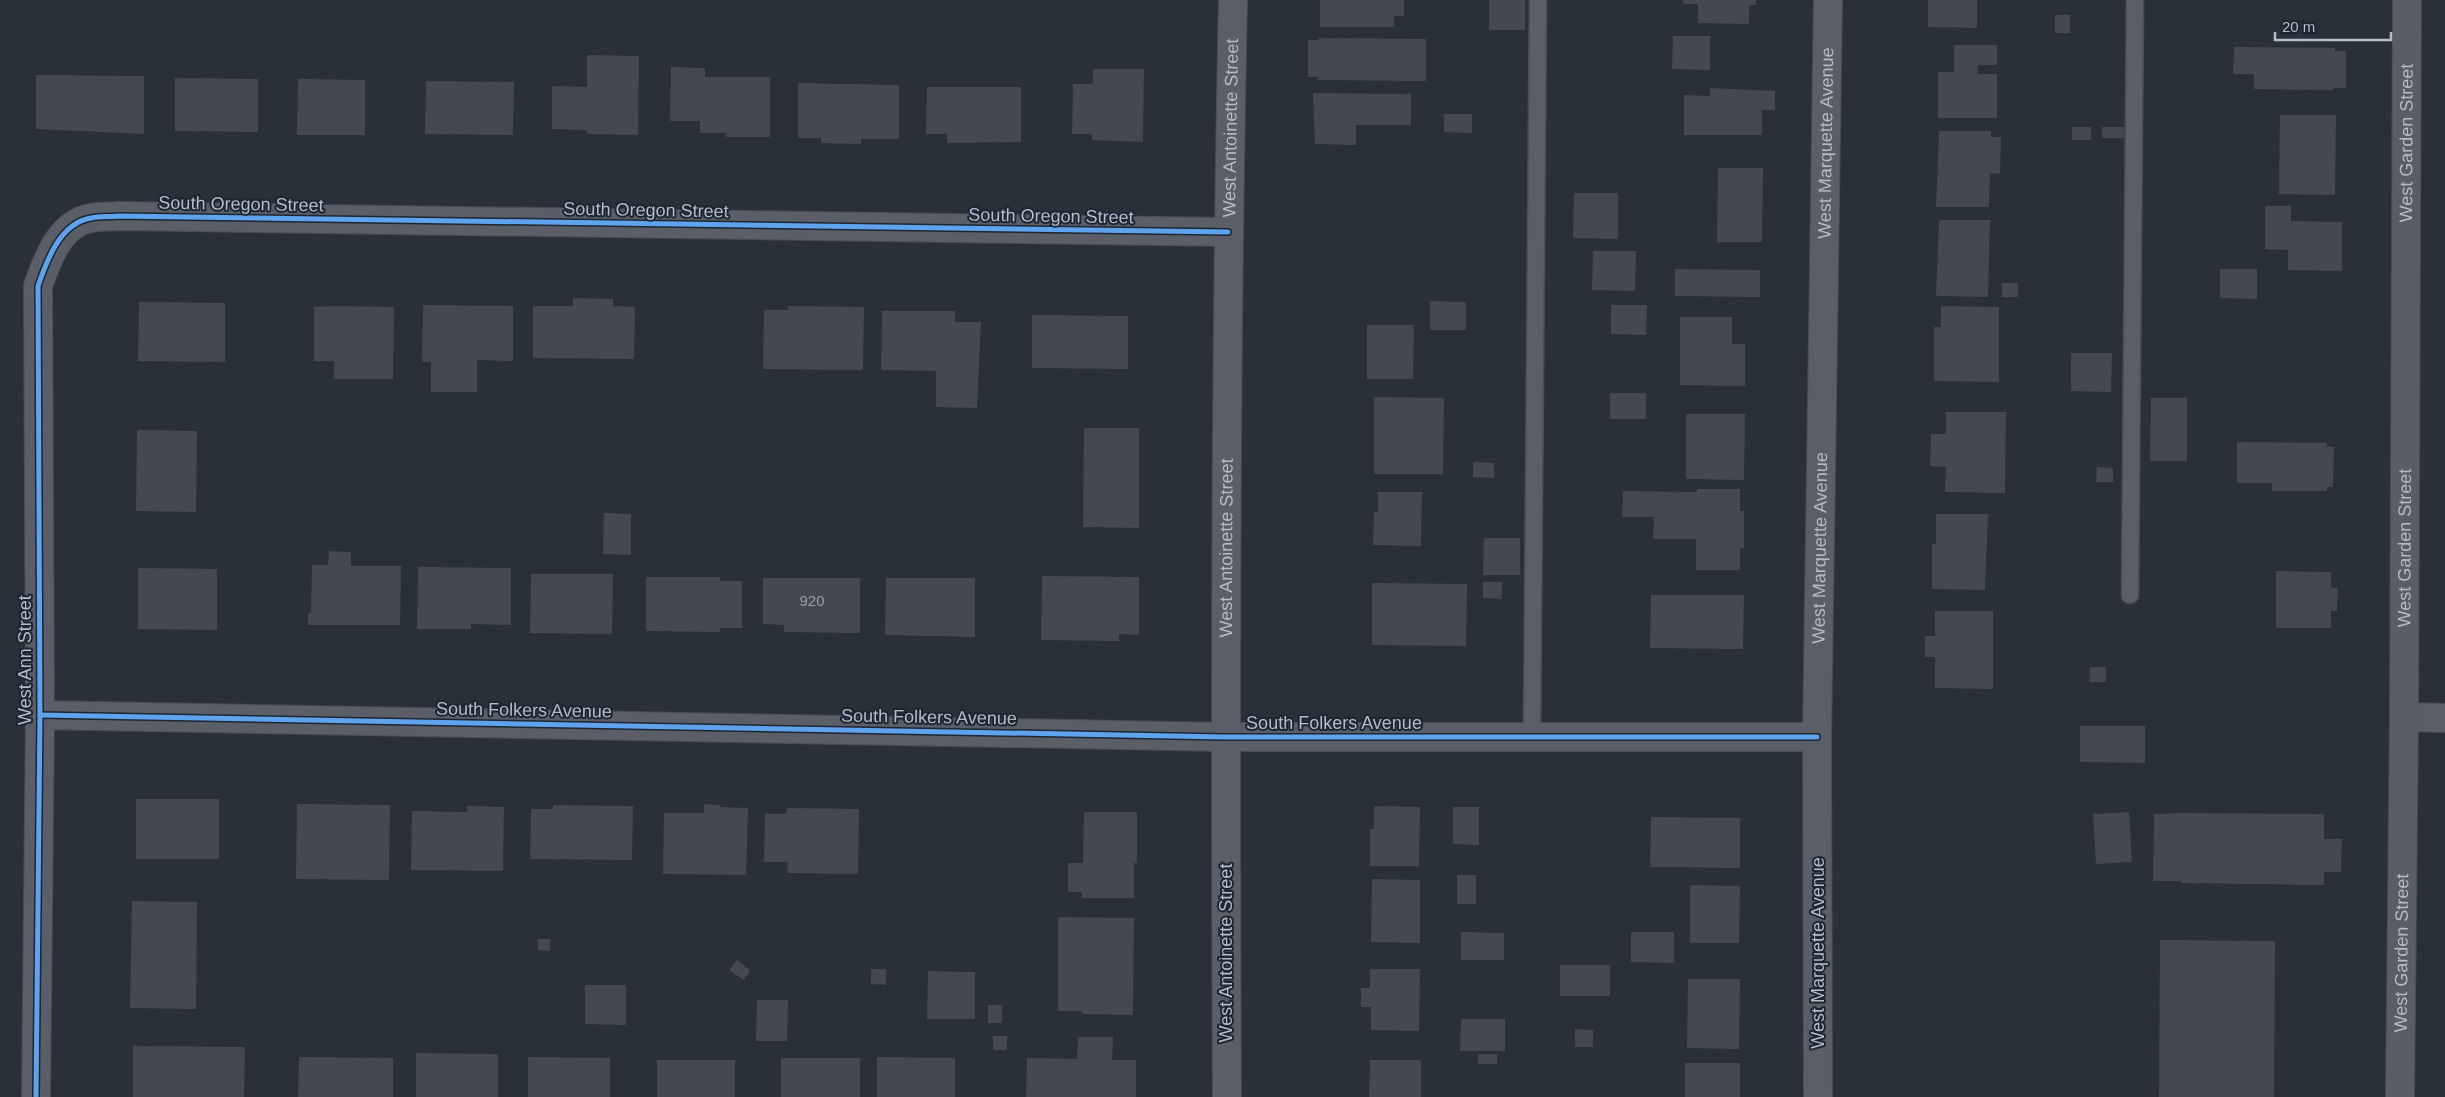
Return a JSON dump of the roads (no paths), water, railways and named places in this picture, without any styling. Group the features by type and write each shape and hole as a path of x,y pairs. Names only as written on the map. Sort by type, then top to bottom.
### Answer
{"main road":[{"name":"West Garden Street","path":"2400,1097 2408,0"}],"street":[{"name":"West Antoinette Street","path":"1227,1097 1225,736 1228,232 1233,0"},
{"name":"West Marquette Avenue","path":"1818,1097 1818,736 1828,0"},
{"name":"South Oregon Street","path":"66,230 89,218 119,216 1228,232"},
{"name":"West Ann Street","path":"36,1097 40,715 38,286 48,257 66,230"},
{"name":"South Folkers Avenue","path":"40,715 1225,736 1818,736"},
{"path":"2404,717 2445,718"}],"lane":[{"path":"1532,736 1538,0"},
{"path":"2130,595 2135,0"}]}
